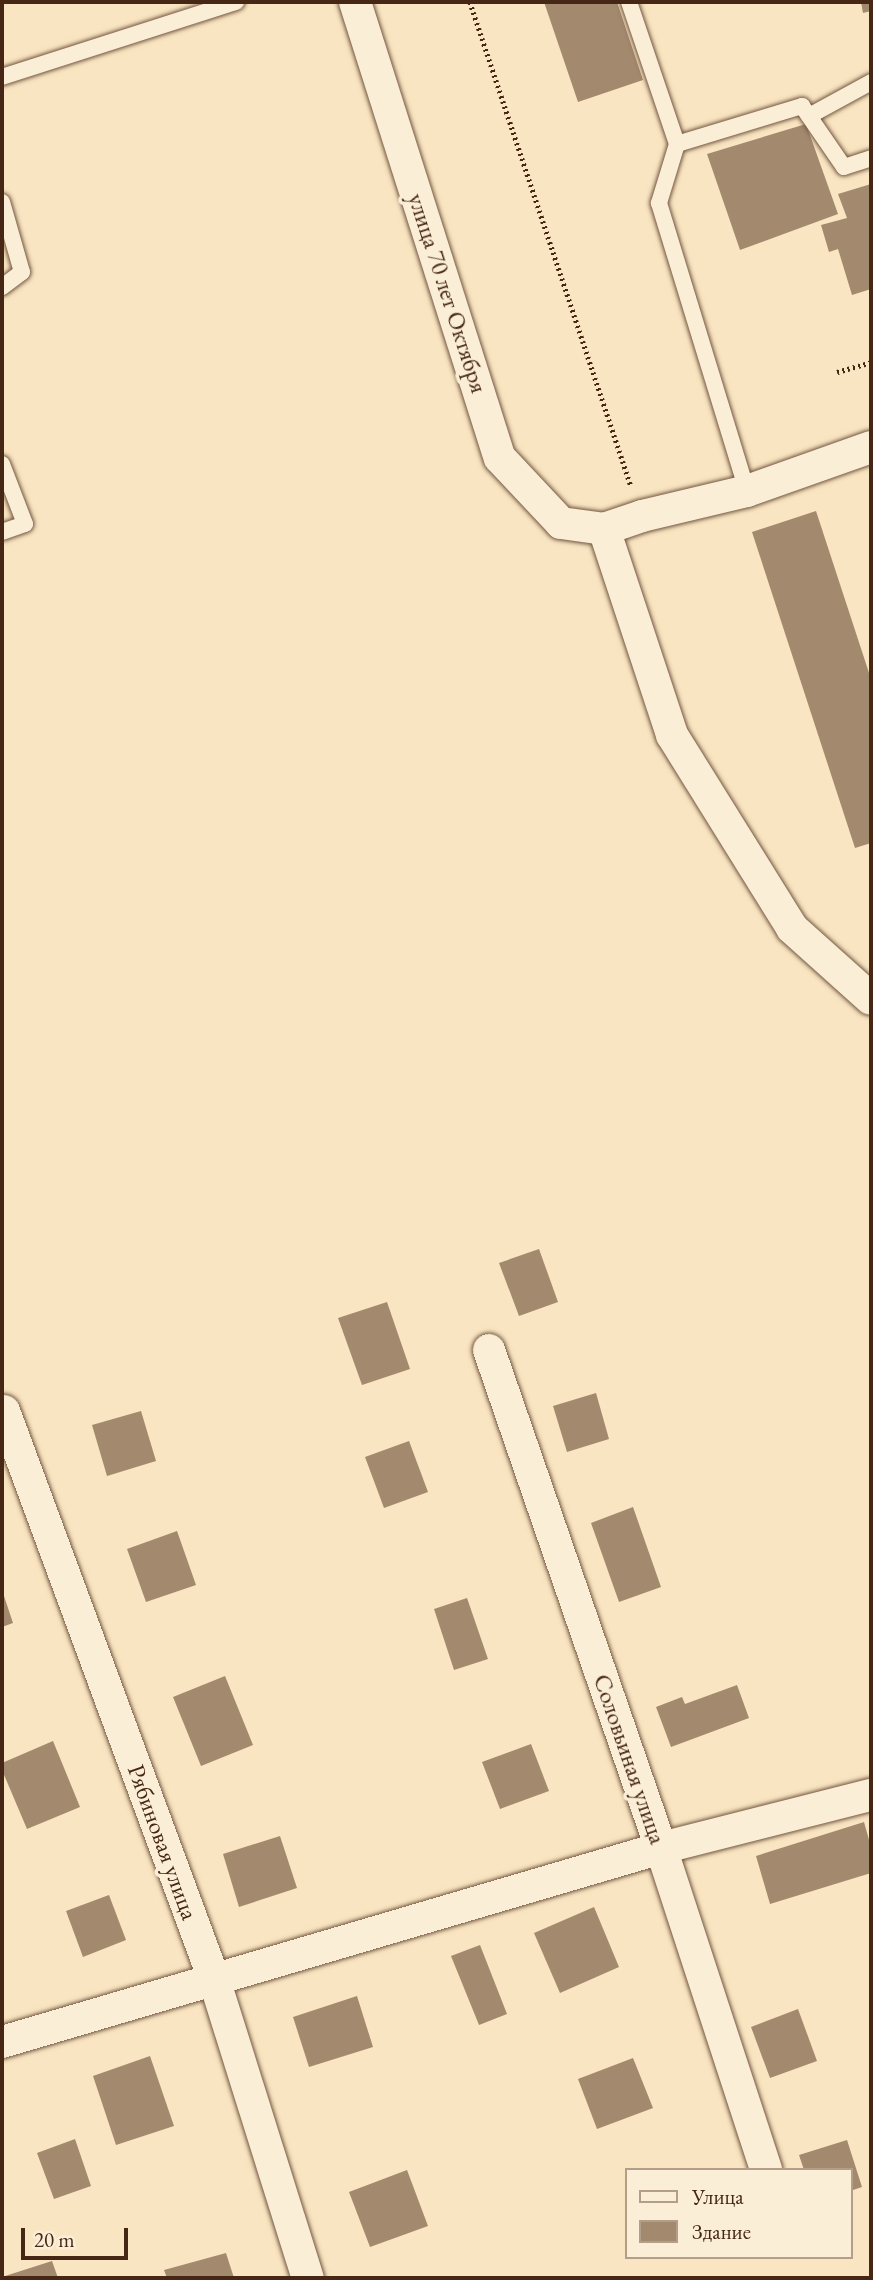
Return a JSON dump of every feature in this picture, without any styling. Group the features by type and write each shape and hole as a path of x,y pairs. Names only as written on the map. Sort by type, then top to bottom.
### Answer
{"street":[{"name":"улица 70 лет Октября","path":"355,2 500,458 561,523 604,529"},
{"path":"871,447 747,491 642,516 604,529 672,735 792,928 871,999"},
{"name":"Соловьиная улица","path":"489,1350 661,1848 765,2168"},
{"name":"Рябиновая улица","path":"4,1411 215,1982 308,2278"},
{"path":"2,2042 215,1982 661,1848 871,1795"}],"lane":[{"path":"2,77 236,2"},
{"path":"629,2 677,144 659,203 747,491"},
{"path":"809,117 871,82"},
{"path":"677,144 802,106 844,167 871,158"},
{"path":"2,202 22,272 2,287"},
{"path":"2,464 25,524 2,532"}],"path":[{"path":"470,2 642,516"},
{"path":"837,372 871,362"}],"building":[{"path":"544,2 617,2 643,80 578,102"},
{"path":"861,2 871,2 871,11 863,13"},
{"path":"806,124 838,214 740,250 707,154"},
{"path":"871,184 871,289 852,295 838,249 829,252 821,225 847,218 838,194"},
{"path":"816,511 871,679 871,843 855,848 752,532"},
{"path":"539,1249 558,1302 519,1316 499,1263"},
{"path":"387,1302 410,1369 362,1385 338,1318"},
{"path":"596,1393 609,1439 567,1452 553,1406"},
{"path":"141,1411 156,1461 107,1476 92,1425"},
{"path":"409,1441 428,1492 384,1508 365,1457"},
{"path":"633,1507 661,1587 619,1602 591,1523"},
{"path":"177,1531 196,1585 146,1602 127,1549"},
{"path":"2,1590 13,1623 2,1627"},
{"path":"467,1598 488,1659 454,1670 434,1609"},
{"path":"225,1676 253,1745 201,1766 173,1697"},
{"path":"737,1685 749,1718 671,1747 656,1707 682,1697 685,1704"},
{"path":"53,1741 80,1807 27,1829 2,1770 2,1763"},
{"path":"531,1744 549,1791 500,1809 482,1762"},
{"path":"864,1822 871,1847 871,1873 770,1904 756,1856"},
{"path":"280,1836 297,1888 239,1907 223,1854"},
{"path":"109,1895 126,1940 83,1957 66,1911"},
{"path":"594,1907 619,1967 560,1993 534,1933"},
{"path":"480,1945 507,2014 479,2025 451,1956"},
{"path":"357,1996 373,2047 309,2067 293,2017"},
{"path":"798,2009 817,2061 770,2078 751,2027"},
{"path":"150,2056 174,2126 116,2145 93,2076"},
{"path":"633,2058 653,2108 597,2129 578,2079"},
{"path":"75,2139 91,2186 54,2199 37,2153"},
{"path":"847,2140 862,2187 852,2190 852,2168 803,2168 799,2155"},
{"path":"407,2170 428,2226 370,2247 349,2192"},
{"path":"226,2253 234,2278 167,2278 164,2270"},
{"path":"52,2261 58,2278 2,2278 2,2277"}]}
